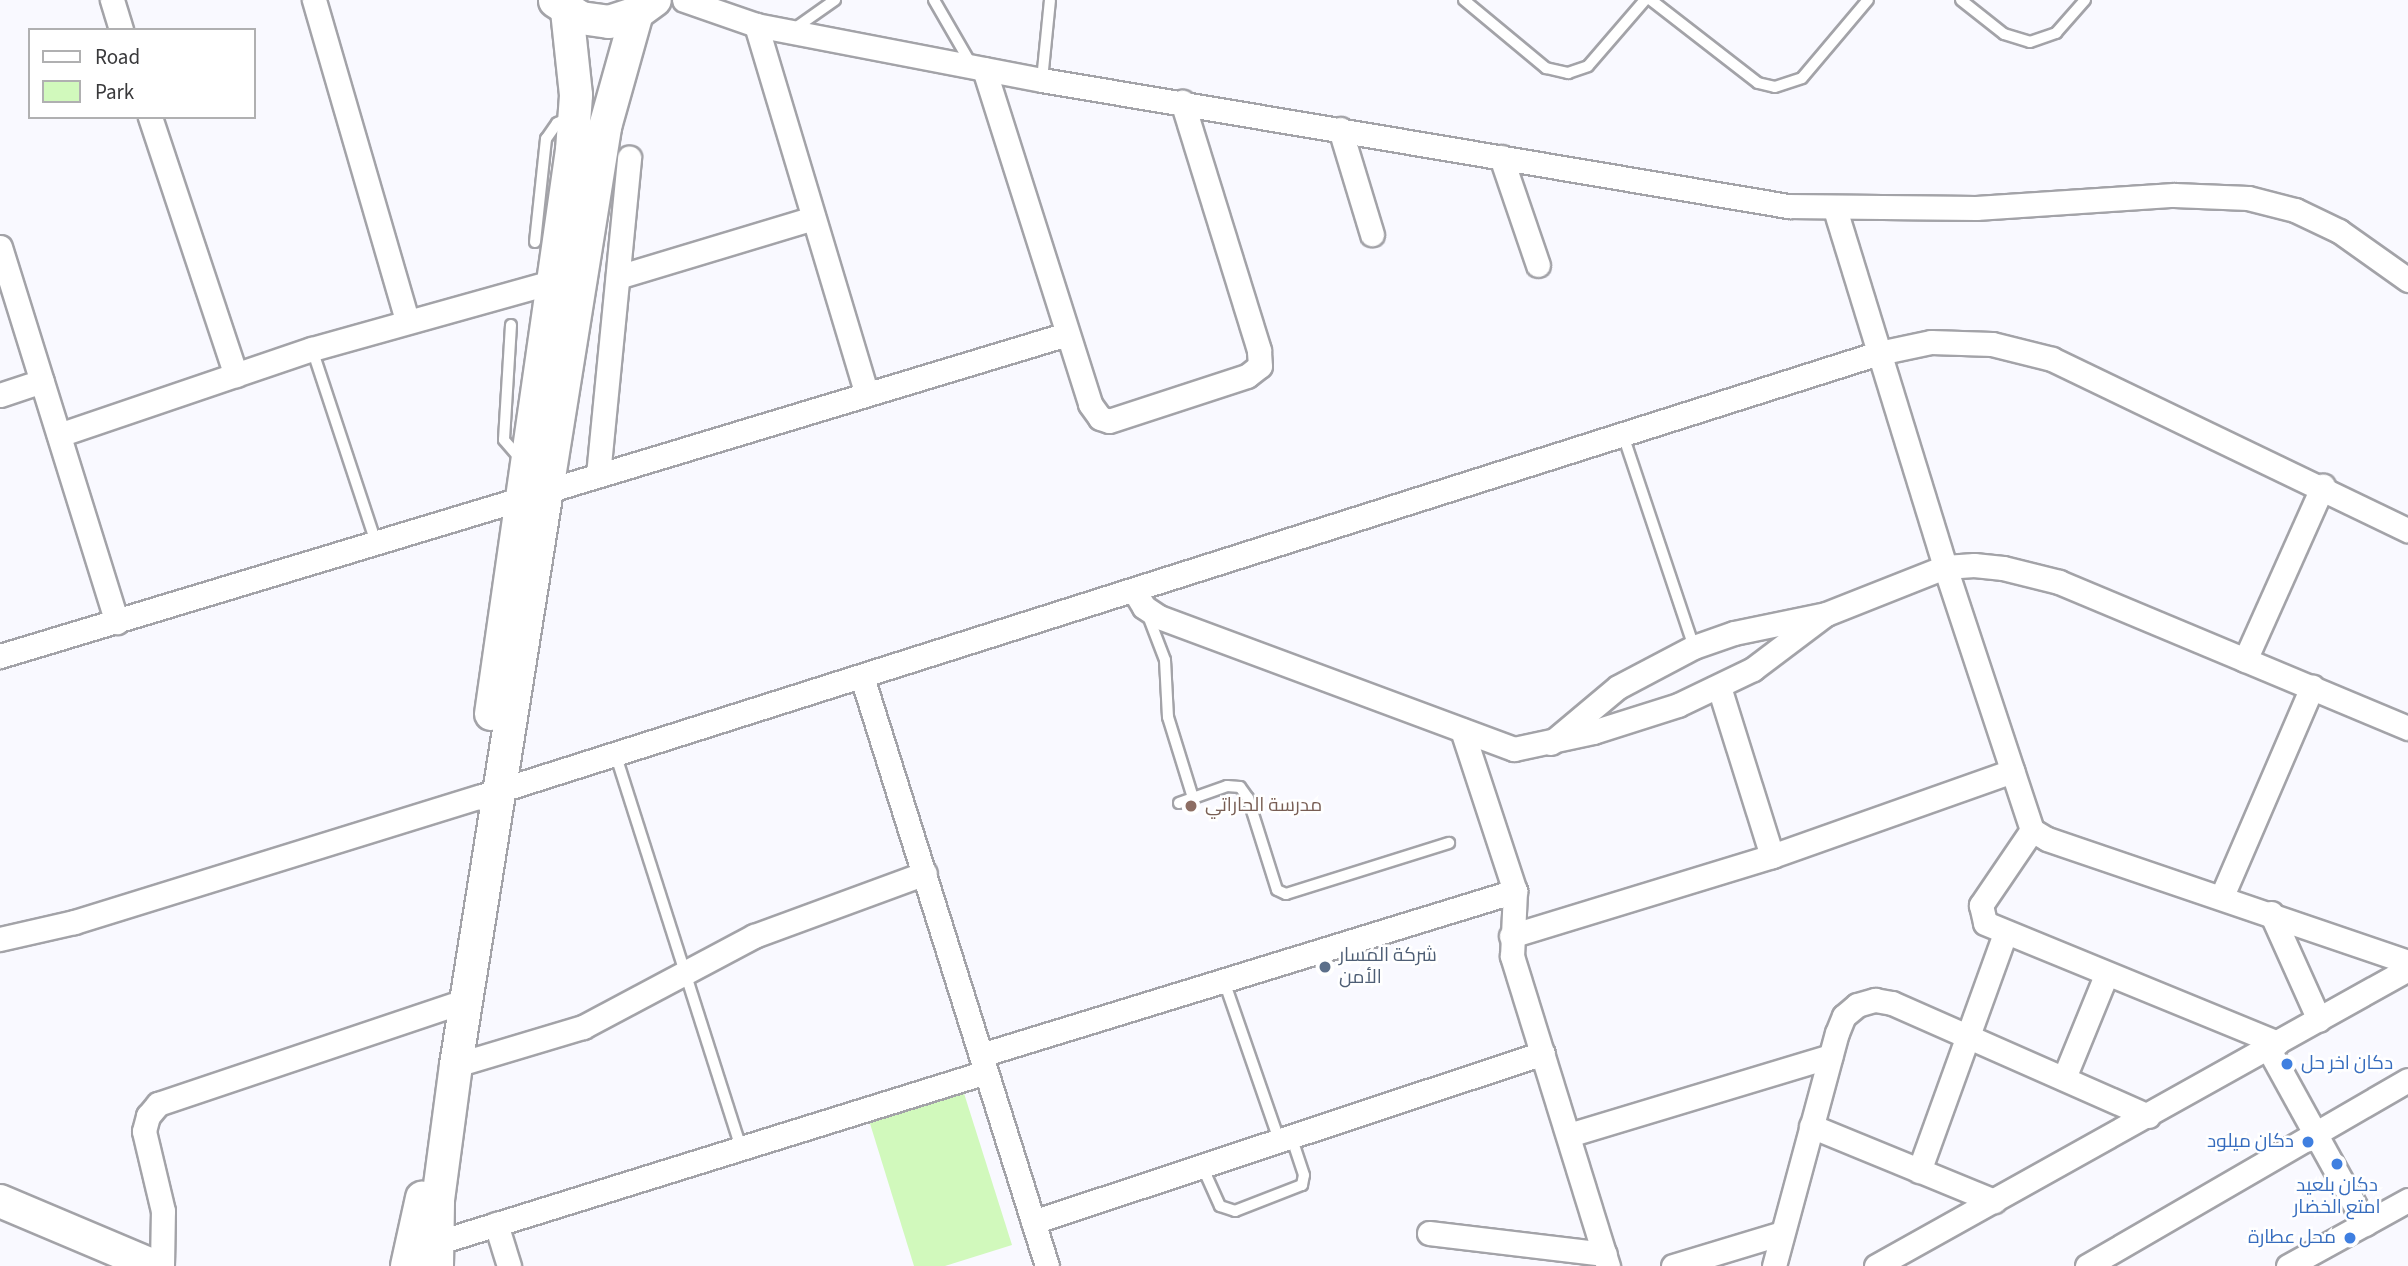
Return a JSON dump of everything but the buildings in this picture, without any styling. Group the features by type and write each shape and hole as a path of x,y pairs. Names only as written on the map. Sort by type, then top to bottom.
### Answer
{"street":[{"path":"112,0 120,28"},
{"path":"314,0 407,320"},
{"path":"684,0 756,25 978,68 1756,202 1835,209 1976,208 2223,195 2271,204 2317,220 2408,280"},
{"path":"561,6 609,22 646,7"},
{"path":"534,494 526,464 575,116 575,66 561,6"},
{"path":"436,1255 456,1065 490,793 534,494 605,127 646,7"},
{"path":"756,25 867,394"},
{"path":"978,68 1093,412 1109,421 1247,376 1259,366 1259,350 1182,102"},
{"path":"151,119 236,375"},
{"path":"1340,129 1371,234"},
{"path":"1501,157 1538,265"},
{"path":"598,475 629,158"},
{"path":"1835,209 1945,567 2032,830 2047,839 2222,896 2408,962"},
{"path":"618,277 813,218"},
{"path":"0,247 117,622"},
{"path":"59,435 312,349 407,320 552,282"},
{"path":"0,656 1067,334"},
{"path":"0,939 74,922 862,677 1140,600 1623,435 1879,353 1931,342 1962,342 2032,353 2081,371 2323,486 2408,530"},
{"path":"0,394 42,381"},
{"path":"2245,660 2323,486"},
{"path":"1551,743 1618,687 1694,647 1734,633 1826,614 1945,567 1974,565 2032,573 2408,728"},
{"path":"1140,600 1505,748 1551,743 1636,720 1719,687 1753,669 1826,614"},
{"path":"862,677 1046,1266"},
{"path":"1719,687 1772,856"},
{"path":"2222,896 2312,687"},
{"path":"1429,1233 1606,1260 1512,956 1515,891 1462,730"},
{"path":"1511,936 1772,856 2012,771"},
{"path":"407,1266 490,793"},
{"path":"2032,830 1981,905 1985,923 2005,934 2272,1045 2315,1133 2365,1224"},
{"path":"456,1065 583,1027 793,919 925,873"},
{"path":"436,1255 496,1224 741,1148 1224,981 1515,891"},
{"path":"2271,913 2319,1020"},
{"path":"1920,1171 2005,934"},
{"path":"1876,1266 2408,969"},
{"path":"2064,1078 2106,975"},
{"path":"1774,1266 1830,1056 1844,1016 1857,1005 1875,1000 1967,1035 2148,1116"},
{"path":"163,1266 163,1211 144,1131 148,1116 158,1104 453,1005"},
{"path":"1033,1222 1543,1053"},
{"path":"1569,1135 1830,1056"},
{"path":"2087,1266 2408,1080"},
{"path":"1811,1126 1994,1201"},
{"path":"2288,1266 2408,1200"},
{"path":"0,1201 154,1266"},
{"path":"0,1219 117,1266"},
{"path":"496,1224 509,1266"},
{"path":"1673,1266 1782,1233"}],"lane":[{"path":"790,32 835,0"},
{"path":"934,0 978,68"},
{"path":"1042,80 1051,0"},
{"path":"1464,0 1546,68 1568,73 1588,66 1645,0"},
{"path":"1651,0 1758,83 1775,87 1802,78 1868,0"},
{"path":"1961,0 2004,34 2030,41 2056,33 2085,0"},
{"path":"535,242 546,139 557,123 575,116"},
{"path":"511,325 504,440 516,459 526,464"},
{"path":"312,349 376,543"},
{"path":"1623,435 1694,647"},
{"path":"1140,600 1165,660 1169,724 1193,798"},
{"path":"615,753 683,976 741,1148"},
{"path":"1179,803 1233,785 1245,791 1277,890 1286,894 1449,843"},
{"path":"1202,1166 1220,1206 1235,1211 1302,1185 1304,1175 1285,1138 1224,981"}],"green space":[{"path":"962,1087 1012,1245 945,1266 914,1266 868,1117"}],"place":[{"name":"مدرسة الحاراتي","path":"1191,806"},
{"name":"شركة المسار الأمن","path":"1325,967"},
{"name":"دكان اخر حل","path":"2287,1064"},
{"name":"دكان ميلود","path":"2308,1142"},
{"name":"دكان بلعيد امتع الخضار","path":"2337,1164"},
{"name":"محل عطارة","path":"2350,1238"}]}
